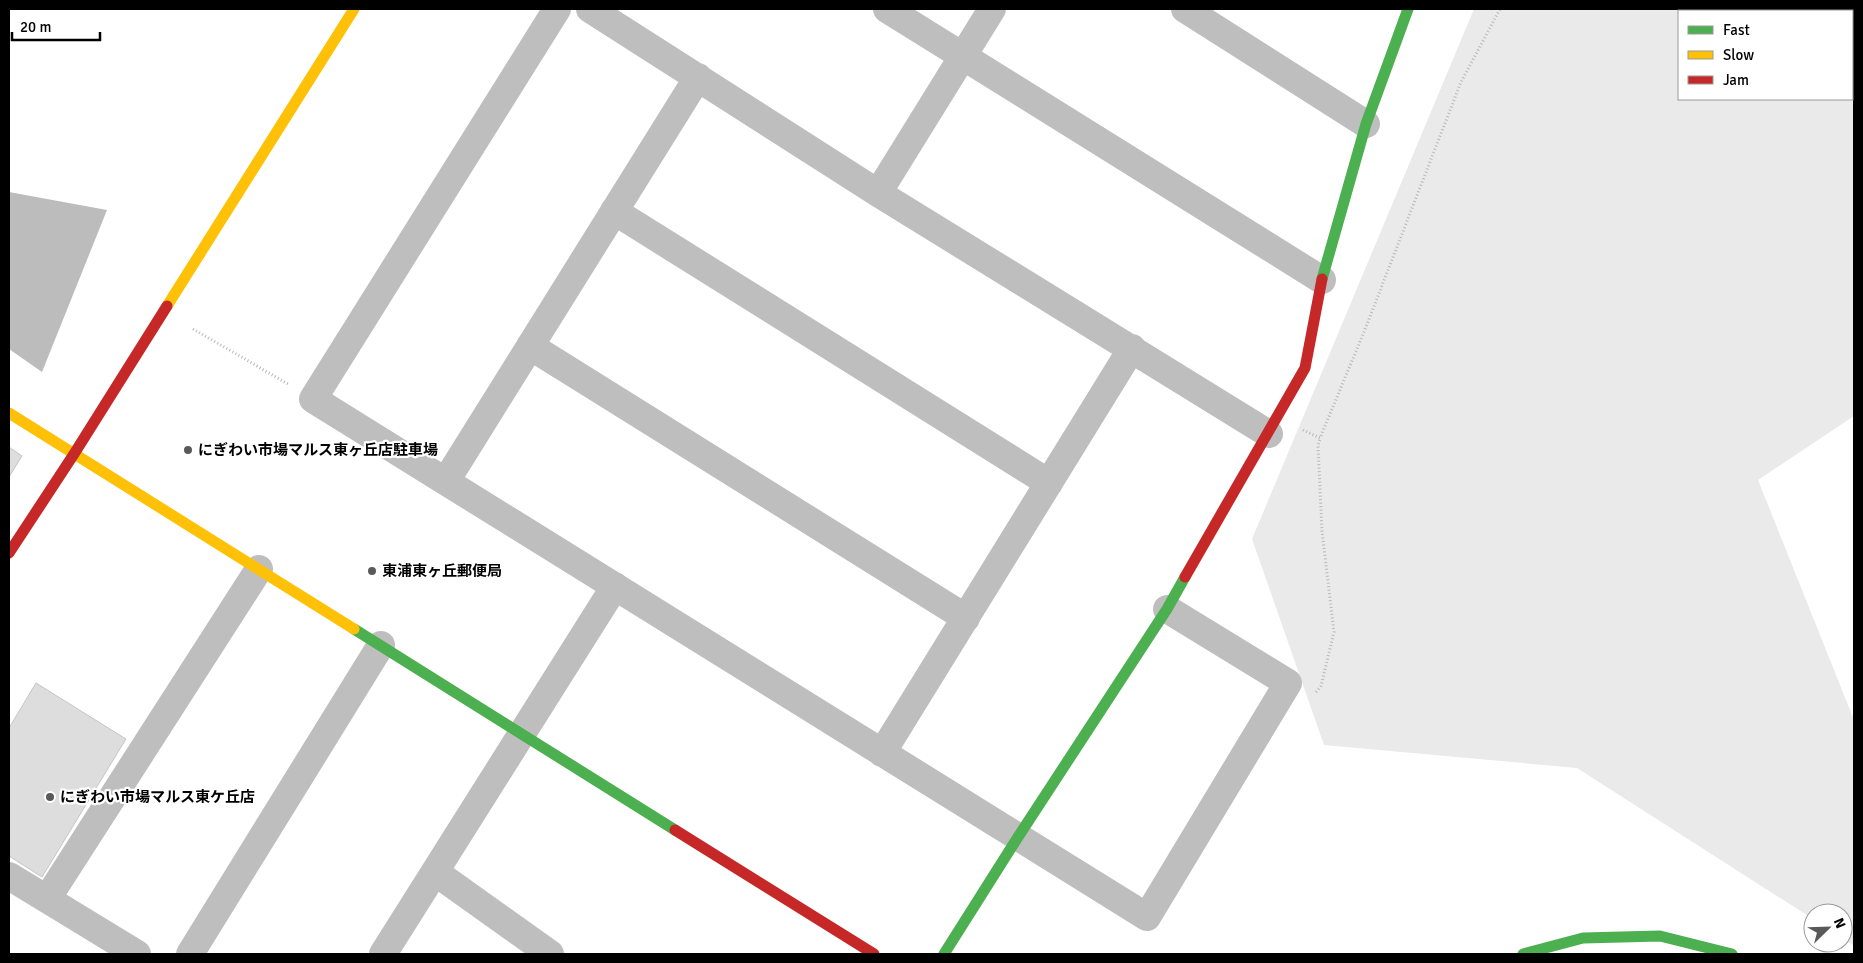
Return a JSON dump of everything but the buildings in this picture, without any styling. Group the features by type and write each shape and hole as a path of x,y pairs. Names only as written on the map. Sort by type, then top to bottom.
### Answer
{"street":[{"path":"557,9 313,398 1147,917 1288,683 1167,609"},
{"path":"590,9 698,76 878,193 1132,348 1273,427"},
{"path":"888,9 1322,280"},
{"path":"878,193 992,9"},
{"path":"1185,9 1366,124"},
{"path":"944,954 1167,609 1273,427 1305,368 1322,280 1366,124 1408,9"},
{"path":"9,553 74,454 346,12"},
{"path":"446,481 698,76"},
{"path":"614,211 1048,484"},
{"path":"530,346 966,618"},
{"path":"882,753 1132,348"},
{"path":"9,413 874,954"},
{"path":"47,899 259,570"},
{"path":"383,954 615,586"},
{"path":"190,954 381,645"},
{"path":"435,872 550,954"},
{"path":"9,876 137,954"},
{"path":"1523,954 1583,938 1660,936 1732,954"}],"path":[{"path":"1288,683 1313,698 1320,686 1334,632 1322,531 1318,446 1320,438 1364,332 1461,82 1500,9"},
{"path":"193,330 313,398"},
{"path":"1273,427 1320,438"}],"shaded area":[{"path":"1474,9 1854,9 1854,416 1758,480 1854,720 1854,946 1853,903 1803,903 1803,913 1577,768 1324,745 1252,539"},
{"path":"9,192 107,210 42,372 9,349"}],"traffic: fast":[{"path":"1322,279 1366,124 1408,9"},
{"path":"944,954 1167,609 1185,577"},
{"path":"354,629 675,830"},
{"path":"1523,954 1583,938 1660,936 1732,954"}],"traffic: slow":[{"path":"167,306 354,9"},
{"path":"9,413 354,629"}],"traffic: jam":[{"path":"1185,577 1305,368 1322,279"},
{"path":"9,553 167,306"},
{"path":"675,830 874,954"}],"place":[{"name":"にぎわい市場マルス東ヶ丘店駐車場","path":"188,450"},
{"name":"東浦東ヶ丘郵便局","path":"372,571"},
{"name":"にぎわい市場マルス東ケ丘店","path":"50,797"}]}
